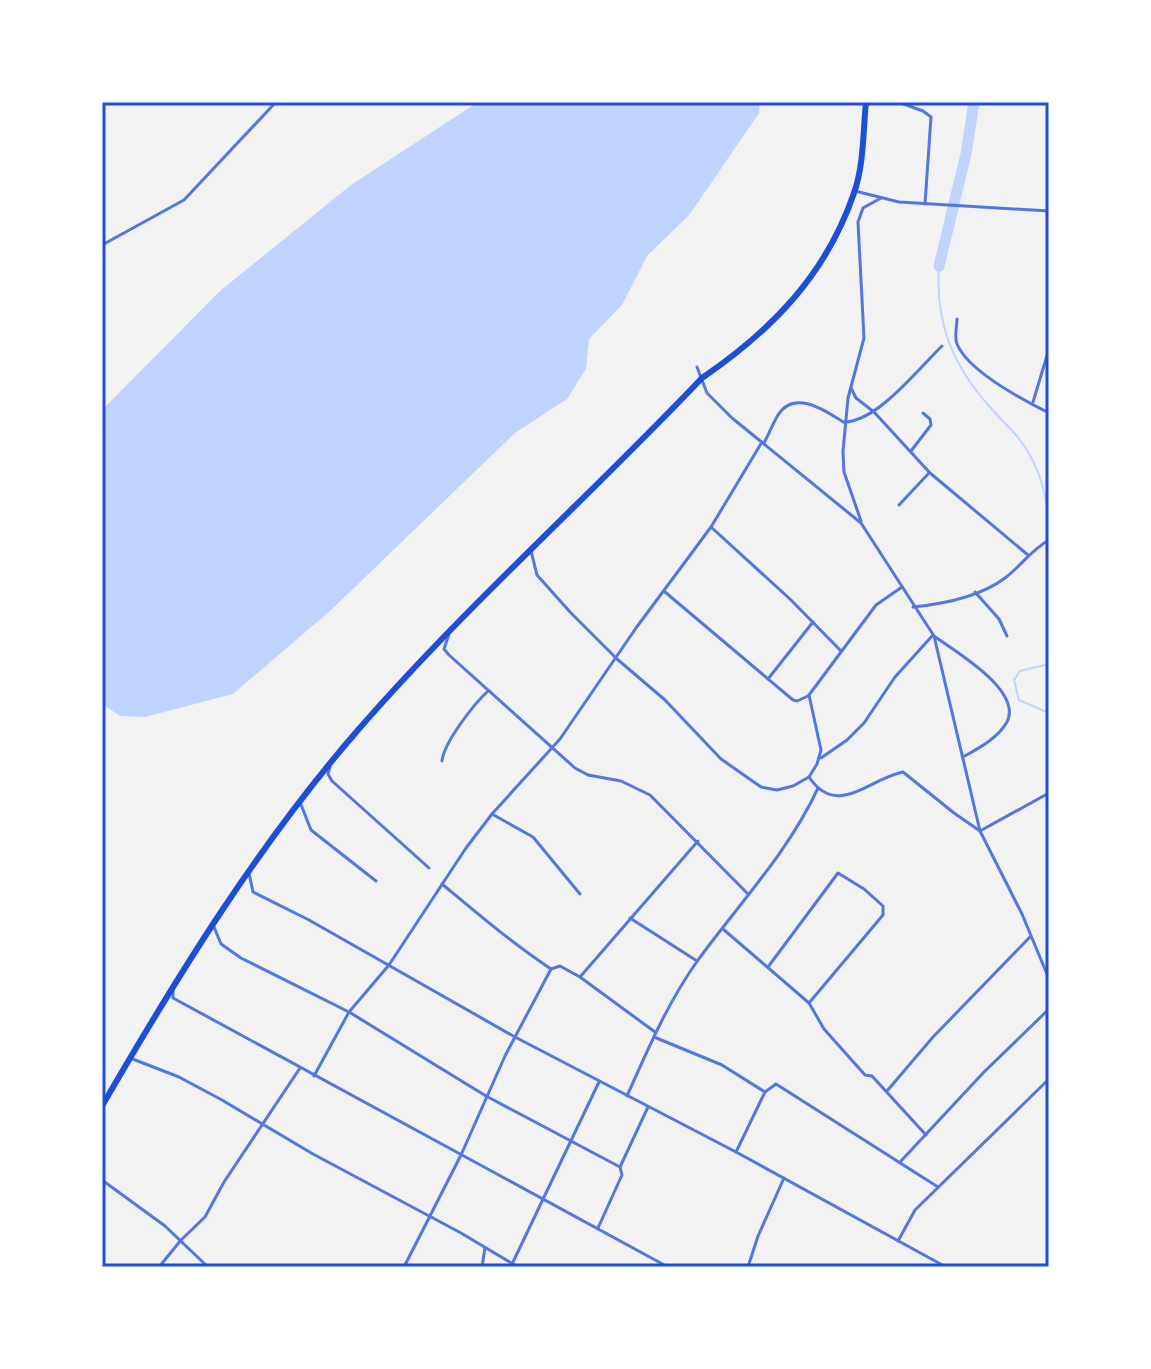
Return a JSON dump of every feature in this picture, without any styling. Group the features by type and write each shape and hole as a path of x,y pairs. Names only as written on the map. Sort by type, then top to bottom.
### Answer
{"highway":[{"path":"102,1106 213,923 333,760 449,634 702,378 737,354 789,307 832,243 855,191 866,102"}],"street":[{"path":"102,245 184,200 276,102"},
{"path":"898,102 931,117 925,204"},
{"path":"855,191 925,204 1049,211"},
{"path":"881,198 863,208 858,222 864,338 845,422 844,472 861,523 913,607 934,636 988,674 1007,706 1009,718 1006,723 987,743 963,757"},
{"path":"957,319 956,338 965,358 996,382 1049,413"},
{"path":"314,1076 349,1012 389,965 492,814 552,749 711,527 779,413 798,403 814,406 845,422 855,421 874,412 942,346"},
{"path":"1033,403 1049,349"},
{"path":"697,367 707,393 717,404 861,523"},
{"path":"851,388 856,398 874,412 930,473 1028,555"},
{"path":"910,452 931,425 930,419 923,413"},
{"path":"899,505 930,473"},
{"path":"711,527 841,651"},
{"path":"913,607 948,601 1003,579 1049,540"},
{"path":"531,551 537,575 617,659 659,693 721,759 761,787 777,790 793,786 809,777 818,760 821,750 809,695"},
{"path":"665,592 797,701 809,695 881,601 902,587"},
{"path":"975,592 999,619 1007,636"},
{"path":"768,680 813,622"},
{"path":"449,634 444,649 552,749 581,772 621,781 650,795 748,894"},
{"path":"934,636 980,831 1022,914 1049,979"},
{"path":"818,760 847,740 864,723 895,677 934,636"},
{"path":"442,761 446,748 465,718 488,691"},
{"path":"333,760 328,774 332,781 429,868"},
{"path":"809,777 818,788 834,796 847,796 903,772 980,831"},
{"path":"627,1096 654,1035 697,961 789,839 818,788"},
{"path":"980,831 1049,793"},
{"path":"300,802 311,830 376,881"},
{"path":"492,814 533,837 580,894"},
{"path":"580,977 698,841"},
{"path":"249,873 253,892 515,1037 736,1152 946,1267"},
{"path":"768,967 838,873 864,889 883,906 883,915 809,1003"},
{"path":"442,884 486,922 551,969"},
{"path":"630,918 697,961"},
{"path":"213,923 221,944 241,958 349,1012 486,1096 620,1167"},
{"path":"723,929 809,1003 835,1043 865,1075 872,1076 887,1091 926,1135"},
{"path":"887,1091 933,1037 1030,937"},
{"path":"404,1267 551,969 560,966 580,977 654,1035 722,1065 765,1092"},
{"path":"172,986 173,998 668,1267"},
{"path":"900,1162 984,1072 1049,1009"},
{"path":"130,1058 179,1077 516,1266 543,1199 599,1082"},
{"path":"159,1267 205,1217 224,1182 300,1068"},
{"path":"898,1241 915,1210 1049,1079"},
{"path":"736,1152 765,1092 776,1084 938,1187"},
{"path":"598,1228 622,1175 620,1167 648,1107"},
{"path":"748,1267 784,1178"},
{"path":"102,1180 181,1240 208,1267"},
{"path":"482,1267 485,1248"}],"water":[{"path":"478,102 760,102 759,113 690,214 647,256 622,305 589,339 586,369 567,399 515,433 330,611 233,694 145,717 120,716 102,704 102,410 220,291 351,185"}],"waterway":[{"path":"939,266 966,154 974,102"},
{"path":"939,266 940,306 949,342 965,375 1032,459 1046,504 1049,549"},
{"path":"1049,597 1049,602"},
{"path":"1049,664 1020,671 1014,680 1019,700 1049,713"}]}
